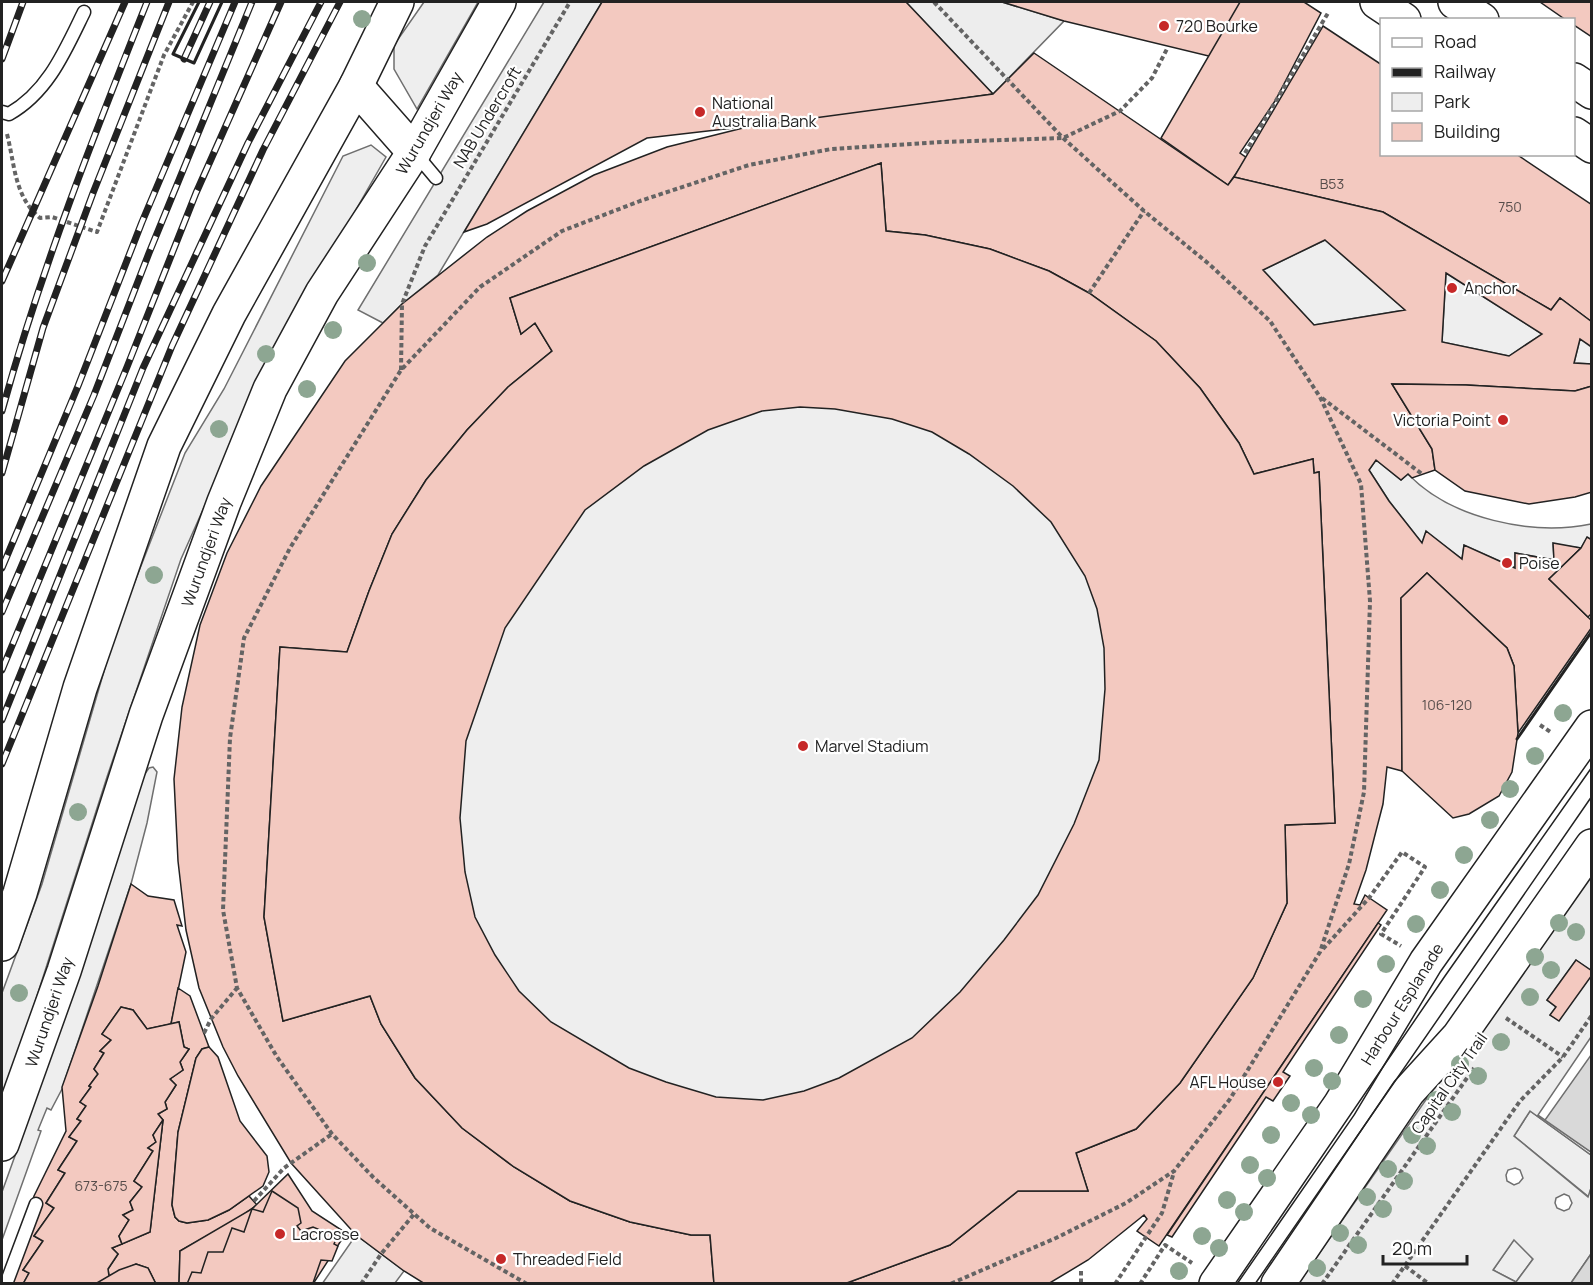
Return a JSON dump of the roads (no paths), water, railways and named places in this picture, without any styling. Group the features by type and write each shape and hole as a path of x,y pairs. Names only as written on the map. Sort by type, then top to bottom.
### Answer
{"main road":[{"path":"2,944 20,893 80,688 164,446 229,314 356,86 381,17 397,2"},
{"name":"Wurundjeri Way","path":"2,1144 64,971 146,715 224,502 270,389 321,293 414,152 499,2"},
{"path":"1377,2 1401,18"},
{"path":"1455,2 1479,18"},
{"path":"1575,82 1592,92"},
{"path":"356,86 414,152"},
{"path":"1575,135 1592,146"},
{"name":"Harbour Esplanade","path":"1204,1273 1340,1105 1426,962 1592,727"},
{"path":"1278,1284 1408,1092 1459,1036 1592,846"}],"lane":[{"path":"3,117 24,105 40,89 58,65 84,12"},
{"path":"414,152 436,178"},
{"path":"6,1284 36,1204"}],"tram line":[{"path":"1235,1284 1445,976 1592,767"},
{"path":"1255,1284 1592,796"}],"railway":[{"path":"2,59 23,2"},
{"path":"2,281 125,2"},
{"path":"2,411 51,255 147,2"},
{"path":"2,473 43,328 93,193 169,2"},
{"path":"184,59 210,2"},
{"path":"2,568 78,386 142,222 235,2"},
{"path":"2,612 94,395 149,253 252,2"},
{"path":"2,670 196,193 281,2"},
{"path":"2,720 143,368 248,143 321,2"},
{"path":"2,764 172,346 263,150 340,2"}],"place":[{"name":"720 Bourke","path":"1164,26"},
{"name":"National Australia Bank","path":"700,112"},
{"name":"Anchor","path":"1452,288"},
{"name":"Victoria Point","path":"1503,420"},
{"name":"Poise","path":"1507,563"},
{"name":"Marvel Stadium","path":"803,746"},
{"name":"AFL House","path":"1278,1082"},
{"name":"Lacrosse","path":"280,1234"},
{"name":"Threaded Field","path":"501,1259"}]}
